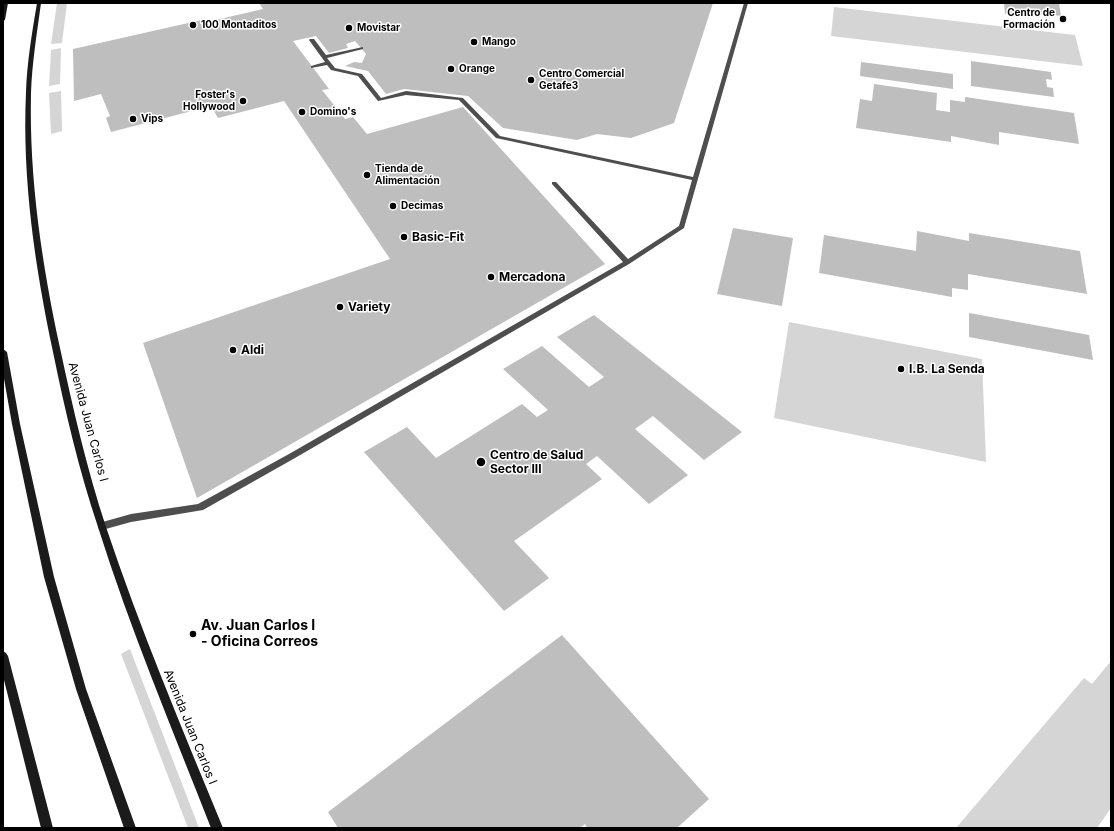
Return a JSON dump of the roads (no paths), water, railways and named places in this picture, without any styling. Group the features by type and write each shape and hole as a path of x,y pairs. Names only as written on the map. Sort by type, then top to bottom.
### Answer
{"main road":[{"path":"3,20 6,3"},
{"name":"Avenida Juan Carlos I","path":"39,3 32,59 28,114 28,171 36,248 47,311 65,389 102,526 146,652 217,828"},
{"path":"3,352 18,432 49,577 81,689 130,828"},
{"path":"3,656 47,828"}],"lane":[{"path":"102,526 132,518 200,507 292,456 627,262 682,227 746,3"},
{"path":"312,40 333,69 360,75 380,100 406,93 461,100 498,137 696,179"},
{"path":"324,57 361,48"},
{"path":"313,67 328,63"},
{"path":"554,183 627,262"}],"place":[{"name":"Centro de Formación","path":"1063,19"},
{"name":"100 Montaditos","path":"193,25"},
{"name":"Movistar","path":"349,28"},
{"name":"Mango","path":"474,42"},
{"name":"Orange","path":"451,69"},
{"name":"Centro Comercial Getafe3","path":"531,80"},
{"name":"Foster's Hollywood","path":"243,101"},
{"name":"Domino's","path":"302,112"},
{"name":"Vips","path":"133,119"},
{"name":"Tienda de Alimentación","path":"367,175"},
{"name":"Decimas","path":"393,206"},
{"name":"Basic-Fit","path":"404,237"},
{"name":"Mercadona","path":"491,277"},
{"name":"Variety","path":"340,307"},
{"name":"Aldi","path":"233,350"},
{"name":"I.B. La Senda","path":"901,369"},
{"name":"Centro de Salud Sector III","path":"481,462"},
{"name":"Av. Juan Carlos I - Oficina Correos","path":"193,634"}]}
